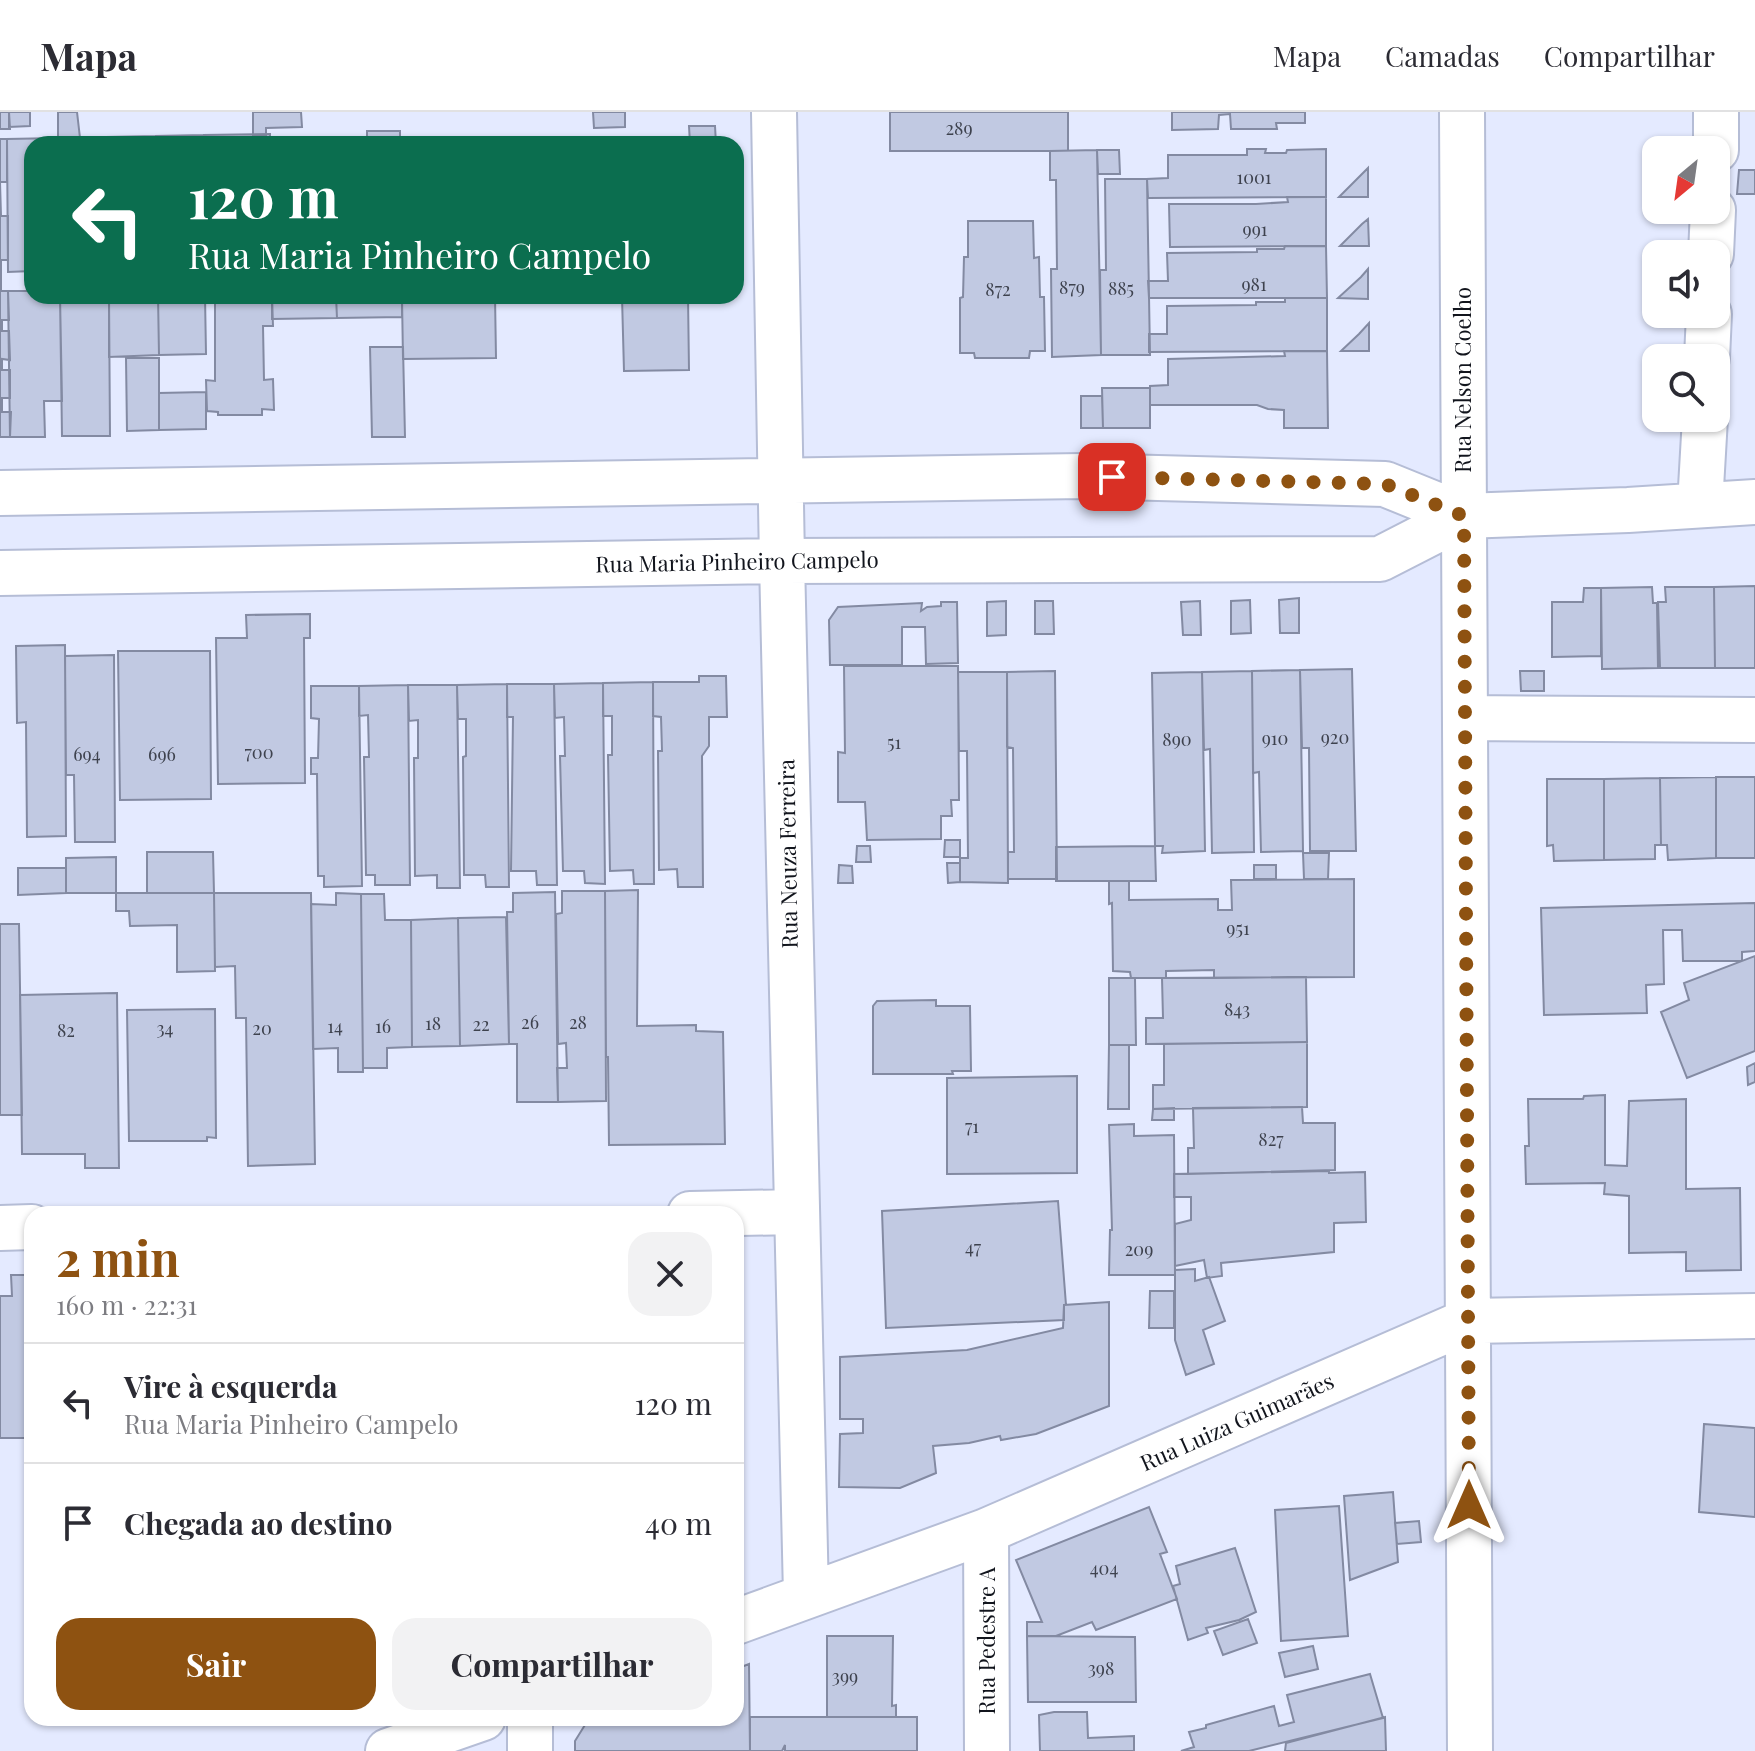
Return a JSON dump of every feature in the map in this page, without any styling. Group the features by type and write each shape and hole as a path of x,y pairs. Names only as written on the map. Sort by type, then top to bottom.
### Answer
{"street":[{"name":"Rua Neuza Ferreira","path":"774,112 806,1595"},
{"name":"Rua Nelson Coelho","path":"1462,112 1470,1751"},
{"path":"1716,112 1716,136"},
{"path":"1700,505 1704,432"},
{"name":"Rua Maria Pinheiro Campelo","path":"0,493 1082,476 1385,484 1464,516"},
{"name":"Rua Maria Pinheiro Campelo","path":"0,573 782,561 1380,559 1464,516 1755,502"},
{"path":"1465,718 1755,720"},
{"path":"744,1213 796,1212"},
{"path":"0,1228 24,1227"},
{"name":"Rua Luiza Guimarães","path":"744,1619 986,1531 1468,1321 1755,1316"},
{"name":"Rua Pedestre A","path":"986,1531 987,1751"},
{"path":"388,1751 460,1726"},
{"path":"530,1726 530,1751"}],"building":[{"path":"0,112 9,112 10,129 0,129"},
{"path":"9,112 30,112 30,126 9,127"},
{"path":"58,112 77,112 80,136 58,136"},
{"path":"253,112 301,112 302,127 266,128 266,135 253,135"},
{"path":"593,112 625,112 625,127 594,128"},
{"path":"890,112 1068,112 1068,151 890,151"},
{"path":"1172,112 1305,112 1305,123 1276,123 1277,129 1231,129 1230,114 1219,115 1218,129 1172,130"},
{"path":"689,126 715,126 716,136 690,136"},
{"path":"367,131 400,131 400,136 367,136"},
{"path":"270,134 270,136 204,136"},
{"path":"0,139 7,139 7,182 0,182"},
{"path":"7,139 24,139 24,271 8,272"},
{"path":"1247,149 1286,153 1287,150 1326,149 1326,197 1148,198 1147,179 1168,178 1168,155 1247,155"},
{"path":"1097,150 1101,355 1052,357 1051,269 1057,269 1056,180 1050,180 1050,151"},
{"path":"1097,150 1119,150 1120,174 1098,174"},
{"path":"1368,168 1368,197 1339,197"},
{"path":"1739,170 1755,170 1755,194 1737,194"},
{"path":"1105,179 1147,179 1150,355 1101,355 1100,270 1106,270"},
{"path":"0,182 1,216 8,216 8,260 1,260 1,291 8,291 9,320 2,320 2,331 9,331 10,360 2,359 2,370 10,370 10,398 2,398 2,412 11,412 10,437 0,437"},
{"path":"1287,197 1326,197 1326,246 1170,247 1169,204 1256,204 1288,202"},
{"path":"1368,219 1369,246 1340,246 1362,224"},
{"path":"968,221 1033,221 1034,258 1039,257 1040,297 1044,297 1045,351 1030,351 1029,358 975,358 974,353 960,353 960,298 963,297 964,257 968,257"},
{"path":"1285,246 1326,246 1327,298 1149,298 1148,281 1168,281 1167,253 1257,252 1257,249 1284,249"},
{"path":"1368,269 1368,299 1338,298 1361,277"},
{"path":"8,291 24,291 24,304 60,304 62,401 44,401 45,437 10,437"},
{"path":"1285,298 1327,298 1327,351 1149,352 1149,334 1167,334 1167,306 1256,305 1256,302 1285,302"},
{"path":"60,304 109,304 110,436 62,436"},
{"path":"109,304 158,304 159,355 109,357"},
{"path":"158,304 205,304 206,354 159,355"},
{"path":"215,304 272,304 273,326 263,326 264,380 273,379 274,410 262,409 262,415 218,415 218,412 207,411 206,380 215,381"},
{"path":"272,304 336,304 337,318 272,319"},
{"path":"336,304 402,304 402,317 337,318"},
{"path":"402,304 495,304 496,358 403,359"},
{"path":"622,304 688,304 689,370 624,371"},
{"path":"1369,323 1369,351 1341,351 1359,334"},
{"path":"370,347 403,347 405,437 372,437"},
{"path":"1284,351 1327,351 1328,428 1284,428 1284,410 1257,405 1150,405 1150,386 1168,385 1168,359 1285,356"},
{"path":"126,358 159,358 159,430 127,431"},
{"path":"1102,388 1150,388 1150,428 1103,428"},
{"path":"206,392 206,429 159,430 159,393"},
{"path":"1081,396 1102,396 1103,428 1081,428"},
{"path":"1755,586 1755,668 1715,668 1714,587"},
{"path":"1652,587 1653,603 1657,603 1658,668 1602,669 1601,588"},
{"path":"1665,587 1714,587 1715,668 1660,668 1658,602 1666,602"},
{"path":"1584,588 1601,588 1601,656 1552,657 1552,602 1583,602"},
{"path":"1299,598 1299,633 1280,633 1279,600"},
{"path":"1250,600 1251,633 1231,634 1231,601"},
{"path":"1006,601 1006,635 987,636 987,602"},
{"path":"1035,601 1053,601 1054,634 1035,634"},
{"path":"1200,601 1201,635 1183,635 1181,602"},
{"path":"941,602 957,602 958,663 926,664 925,627 902,627 902,665 830,665 829,620 838,607 922,603 921,611 927,607 941,606"},
{"path":"310,614 310,638 304,638 305,783 218,784 216,638 247,638 246,615"},
{"path":"65,645 66,836 27,837 26,722 17,723 16,646"},
{"path":"118,651 210,651 211,799 120,800"},
{"path":"114,655 115,842 75,842 74,775 66,775 65,656"},
{"path":"844,666 958,666 959,800 951,800 952,816 941,816 941,839 867,840 865,802 838,802 838,752 845,753"},
{"path":"1352,669 1356,851 1310,851 1309,748 1302,748 1300,670"},
{"path":"1300,670 1303,851 1261,852 1259,772 1253,773 1252,671"},
{"path":"1055,671 1057,879 1008,879 1008,852 1014,852 1013,748 1007,747 1007,672"},
{"path":"1252,671 1254,852 1212,853 1210,749 1204,750 1202,672"},
{"path":"1520,671 1544,671 1544,691 1521,691"},
{"path":"958,672 1007,672 1008,883 960,882 960,858 968,858 967,751 959,751"},
{"path":"1202,672 1205,851 1162,853 1163,846 1155,846 1152,673"},
{"path":"699,676 726,676 727,717 709,717 709,746 702,756 703,887 678,887 677,869 659,870 658,751 662,751 661,717 653,716 653,682 699,682"},
{"path":"653,682 654,884 634,884 633,870 610,871 608,755 612,755 612,716 603,716 603,683"},
{"path":"603,683 605,884 585,883 584,871 563,871 560,756 565,756 564,717 555,718 554,684"},
{"path":"507,684 509,887 486,887 485,875 464,875 463,757 466,756 466,719 458,719 457,685"},
{"path":"507,684 554,684 557,885 537,885 536,871 511,871 513,717 507,717"},
{"path":"408,685 410,885 375,885 375,875 366,875 364,757 369,757 368,715 359,716 359,686"},
{"path":"408,685 457,685 460,888 437,888 437,875 415,876 414,758 418,758 418,720 409,721"},
{"path":"311,686 359,686 362,886 324,887 324,876 318,876 317,774 311,774 311,758 318,758 319,719 311,718"},
{"path":"1716,777 1755,777 1755,858 1716,858"},
{"path":"1716,777 1716,858 1668,860 1667,845 1661,845 1660,778"},
{"path":"1660,778 1661,845 1655,845 1655,859 1604,860 1604,779"},
{"path":"1547,779 1604,779 1604,860 1554,861 1553,845 1547,846"},
{"path":"945,840 960,840 960,857 944,857"},
{"path":"857,846 870,846 871,862 856,862"},
{"path":"1155,846 1156,881 1056,881 1056,847"},
{"path":"147,852 213,852 214,893 147,893"},
{"path":"1303,853 1329,853 1328,879 1304,879"},
{"path":"116,857 116,893 66,893 66,858"},
{"path":"947,863 960,863 960,882 948,883"},
{"path":"839,865 852,866 853,883 838,883"},
{"path":"1254,865 1276,865 1276,879 1254,879"},
{"path":"18,868 66,868 66,893 18,895"},
{"path":"1354,879 1354,977 1214,978 1214,970 1166,971 1166,978 1131,978 1130,972 1113,971 1109,881 1129,881 1129,900 1218,899 1218,910 1232,910 1231,880"},
{"path":"638,890 637,1026 696,1025 696,1031 723,1032 725,1144 609,1145 605,891"},
{"path":"562,891 605,891 606,1101 558,1102 557,1068 567,1068 566,1043 558,1044 556,914 562,913"},
{"path":"555,892 558,1102 517,1102 517,1044 509,1044 507,912 513,912 513,893"},
{"path":"116,893 214,893 215,971 177,972 177,925 130,926 129,911 116,911"},
{"path":"214,893 311,893 315,1164 248,1166 246,1018 236,1018 235,966 215,967"},
{"path":"336,893 361,894 363,1072 338,1072 338,1048 313,1049 311,904 336,905"},
{"path":"361,894 384,894 385,920 411,920 412,1047 387,1048 387,1068 363,1068"},
{"path":"1755,903 1755,951 1742,952 1742,961 1683,961 1682,930 1663,930 1664,984 1646,985 1647,1013 1544,1015 1541,908"},
{"path":"506,917 509,1044 460,1046 458,918"},
{"path":"458,918 460,1046 412,1047 411,920"},
{"path":"0,924 19,924 22,1115 0,1115"},
{"path":"1755,956 1755,1051 1687,1078 1661,1012 1689,1000 1684,983"},
{"path":"1306,977 1307,1042 1146,1044 1146,1018 1163,1018 1162,978"},
{"path":"1109,978 1135,978 1136,1045 1109,1045"},
{"path":"117,993 119,1168 85,1168 85,1154 22,1154 20,995"},
{"path":"936,1000 936,1006 970,1006 971,1071 952,1071 953,1074 873,1074 873,1006 877,1001"},
{"path":"215,1009 216,1138 207,1137 207,1141 129,1141 127,1010"},
{"path":"1307,1042 1307,1107 1153,1109 1153,1085 1164,1085 1164,1044"},
{"path":"1109,1045 1129,1045 1129,1109 1108,1109"},
{"path":"1755,1063 1755,1082 1748,1085 1747,1067"},
{"path":"1077,1076 1077,1173 947,1174 947,1078"},
{"path":"1605,1095 1605,1165 1627,1166 1629,1101 1686,1099 1686,1189 1740,1188 1741,1270 1686,1271 1686,1252 1629,1253 1629,1196 1604,1194 1605,1183 1526,1184 1528,1099 1583,1099 1584,1096"},
{"path":"1302,1107 1303,1123 1335,1123 1335,1170 1188,1174 1188,1148 1194,1148 1193,1108"},
{"path":"1174,1108 1174,1120 1152,1120 1153,1109"},
{"path":"1134,1124 1134,1136 1174,1135 1175,1275 1109,1275 1112,1230 1109,1125"},
{"path":"1365,1172 1366,1222 1334,1223 1334,1252 1221,1263 1222,1276 1207,1278 1204,1260 1175,1266 1175,1224 1191,1220 1191,1197 1174,1197 1174,1174"},
{"path":"1058,1201 1066,1305 1064,1320 886,1328 882,1211"},
{"path":"1195,1269 1195,1281 1209,1277 1225,1321 1203,1330 1214,1364 1186,1375 1175,1340 1175,1270"},
{"path":"11,1275 24,1275 24,1438 0,1438 0,1296 12,1296"},
{"path":"1150,1291 1174,1291 1174,1328 1149,1328"},
{"path":"1109,1302 1109,1406 1036,1434 933,1446 936,1473 900,1488 839,1487 840,1434 863,1433 863,1419 840,1419 840,1357 967,1350 1063,1328 1064,1305"},
{"path":"1704,1424 1755,1428 1755,1517 1699,1512"},
{"path":"1393,1492 1398,1562 1350,1580 1344,1496"},
{"path":"1339,1506 1348,1636 1281,1641 1275,1510"},
{"path":"1149,1507 1167,1552 1160,1554 1177,1599 1096,1630 1092,1622 1056,1636 1027,1636 1027,1622 1042,1622 1016,1560"},
{"path":"1419,1521 1421,1542 1397,1544 1395,1523"},
{"path":"1235,1548 1256,1612 1239,1620 1206,1628 1208,1633 1188,1640 1173,1586 1180,1584 1176,1566"},
{"path":"1248,1619 1257,1643 1223,1655 1214,1631"},
{"path":"827,1636 893,1636 892,1706 896,1705 896,1717 827,1717"},
{"path":"1027,1636 1135,1637 1136,1702 1028,1702"},
{"path":"1313,1646 1318,1669 1285,1677 1279,1653"},
{"path":"749,1664 750,1751 575,1751 575,1741 584,1726 744,1726 744,1666"},
{"path":"1370,1674 1383,1718 1249,1751 1181,1751 1194,1747 1189,1732 1274,1706 1279,1726 1294,1722 1287,1695"},
{"path":"1087,1712 1088,1738 1134,1736 1134,1751 1040,1751 1039,1715"},
{"path":"750,1717 917,1717 917,1751 785,1751 785,1745 782,1751 750,1751"},
{"path":"1385,1717 1386,1751 1285,1751 1286,1743"}],"route":[{"path":"1112,477 1385,484 1464,516 1469,1505"}]}
